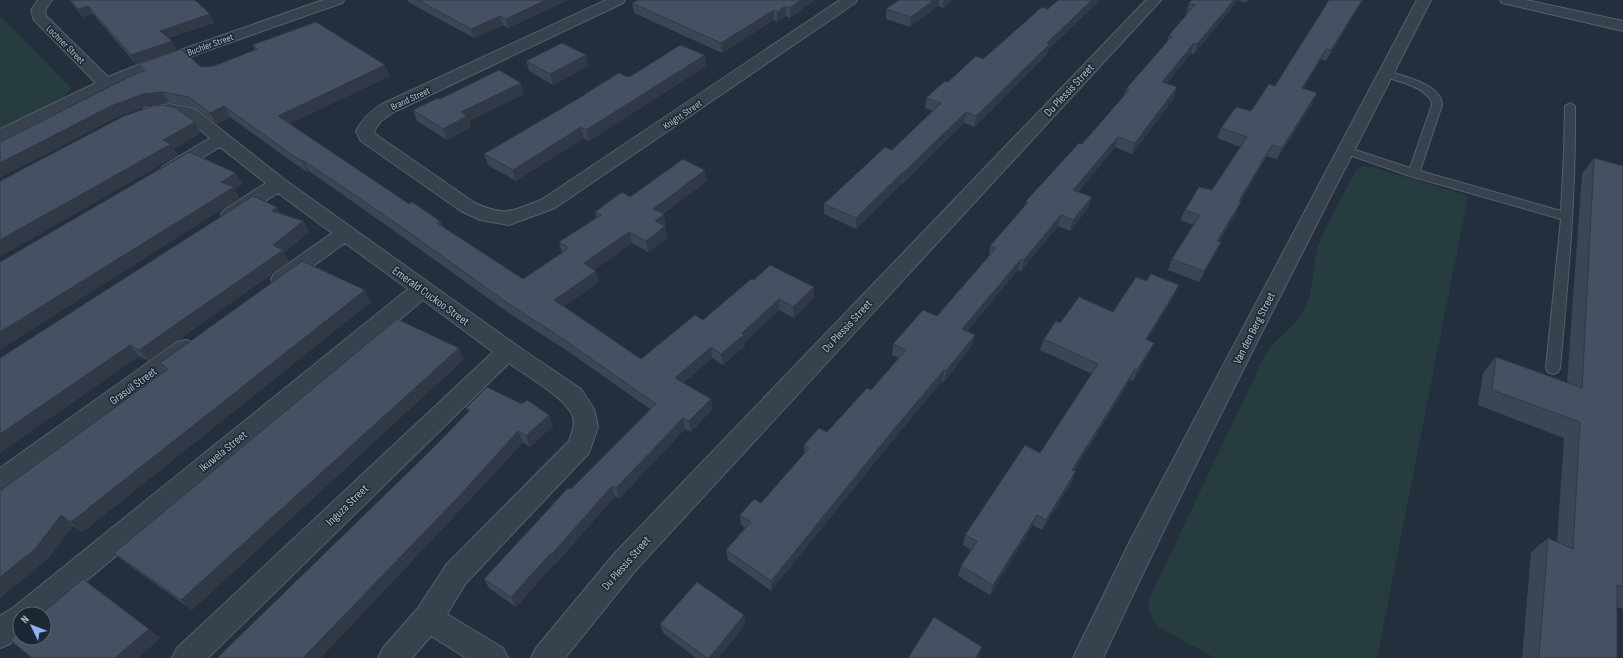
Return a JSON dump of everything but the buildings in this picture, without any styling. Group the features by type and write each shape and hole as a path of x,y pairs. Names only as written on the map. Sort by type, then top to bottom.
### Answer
{"street":[{"name":"Lochner Street","path":"45,0 38,10 39,17 106,84"},
{"name":"Buchler Street","path":"0,136 106,84 202,47 336,0"},
{"name":"Brand Street","path":"509,219 488,216 468,207 367,137 365,131 369,122 376,115 388,108 618,0"},
{"name":"Knight Street","path":"509,219 548,204 850,0"},
{"name":"Du Plessis Street","path":"546,658 625,562 1154,0"},
{"name":"Van den Berg Street","path":"1096,655 1140,550 1345,150 1424,0"},
{"path":"1507,0 1623,26"},
{"name":"Emerald Cuckoo Street","path":"137,117 156,110 168,109 189,114 278,184 508,352 573,396 578,402 585,418 586,427 580,446 456,574 428,618 393,658"},
{"path":"152,179 221,139"},
{"path":"218,222 278,184"},
{"path":"262,293 345,233"},
{"name":"Ikuwela Street","path":"35,606 422,289"},
{"name":"Grasuil Street","path":"0,482 204,334"},
{"name":"Inguza Street","path":"187,658 508,352"},
{"path":"428,618 493,658"},
{"path":"0,634 12,624"}],"lane":[{"path":"1386,74 1424,88 1432,93 1436,99 1437,105 1414,173"},
{"path":"1553,368 1566,217 1570,155 1570,106"},
{"path":"1345,150 1414,173 1566,217"}],"green space":[{"path":"0,16 71,88 66,95 58,101 39,112 0,129"},
{"path":"1358,167 1373,167 1468,196 1377,658 1215,658 1160,628 1152,619 1149,609 1149,599 1266,353 1270,347 1296,322 1304,310 1310,295 1319,244 1356,170"}]}
